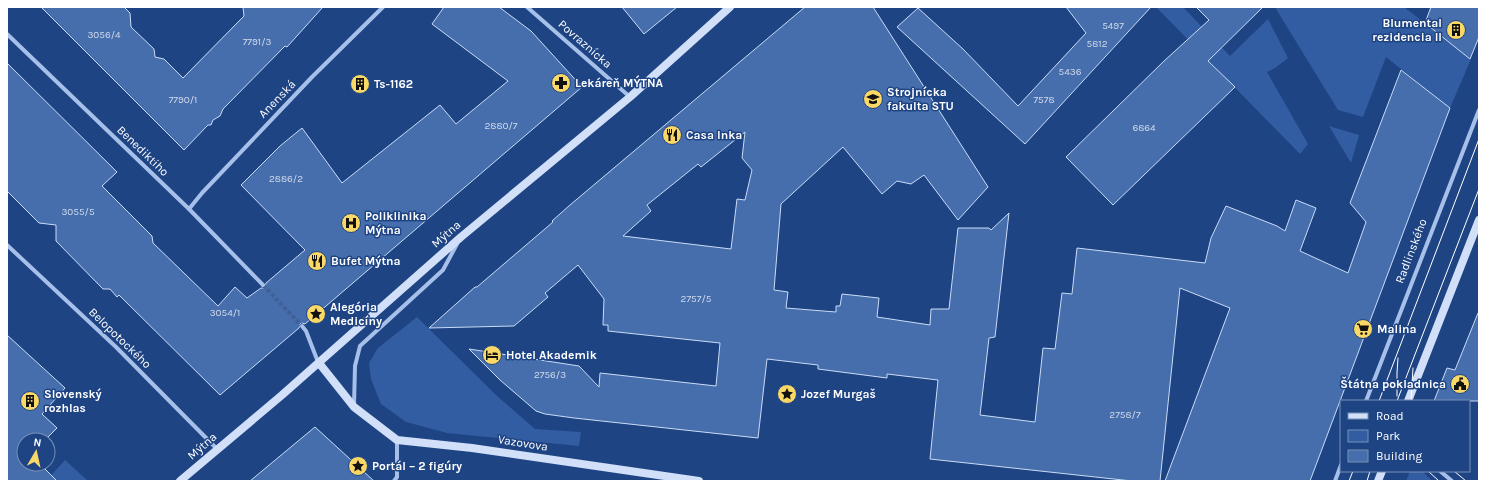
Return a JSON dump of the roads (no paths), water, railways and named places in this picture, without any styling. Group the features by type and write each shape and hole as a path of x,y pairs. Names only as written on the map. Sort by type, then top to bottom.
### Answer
{"main road":[{"name":"Mýtna","path":"180,481 319,363 461,237 630,97 730,7"},
{"path":"1408,400 1479,220"},
{"path":"319,363 354,407 397,440"},
{"name":"Vazovova","path":"397,440 472,448 699,481"}],"street":[{"name":"Anenská","path":"189,209 307,82 383,7"},
{"name":"Povraznícka","path":"527,7 630,97"},
{"name":"Benediktiho","path":"7,34 189,209 263,285"},
{"name":"Radlinského","path":"1366,400 1477,120 1479,110"},
{"path":"354,407 355,366 360,346 443,270 461,237"},
{"name":"Belopotockého","path":"7,245 116,347 217,449"},
{"path":"302,326 306,331 319,363"},
{"path":"394,481 397,477 397,440"},
{"path":"1335,481 1340,468"},
{"path":"1441,472 1452,481"}],"tunnel":[{"path":"263,285 302,326"}],"tram line":[{"path":"1379,400 1479,139"},
{"path":"1397,400 1479,189"},
{"path":"1397,396 1398,358"},
{"path":"1411,400 1413,368"},
{"path":"1349,481 1353,472"},
{"path":"1367,481 1370,472"},
{"path":"1429,472 1439,481"},
{"path":"1455,472 1466,481"}],"place":[{"name":"Blumental rezidencia II","path":"1456,30"},
{"name":"Lekáreň MÝTNA","path":"561,83"},
{"name":"Ts-1162","path":"360,84"},
{"name":"Strojnícka fakulta STU","path":"873,99"},
{"name":"Casa Inka","path":"672,135"},
{"name":"Poliklinika Mýtna","path":"351,223"},
{"name":"Bufet Mýtna","path":"317,261"},
{"name":"Alegória Medicíny","path":"316,314"},
{"name":"Malina","path":"1363,329"},
{"name":"Hotel Akademik","path":"492,355"},
{"name":"Štátna pokladnica","path":"1460,384"},
{"name":"Jozef Murgaš","path":"787,394"},
{"name":"Slovenský rozhlas","path":"30,401"},
{"name":"Portál – 2 figúry","path":"358,466"}]}
